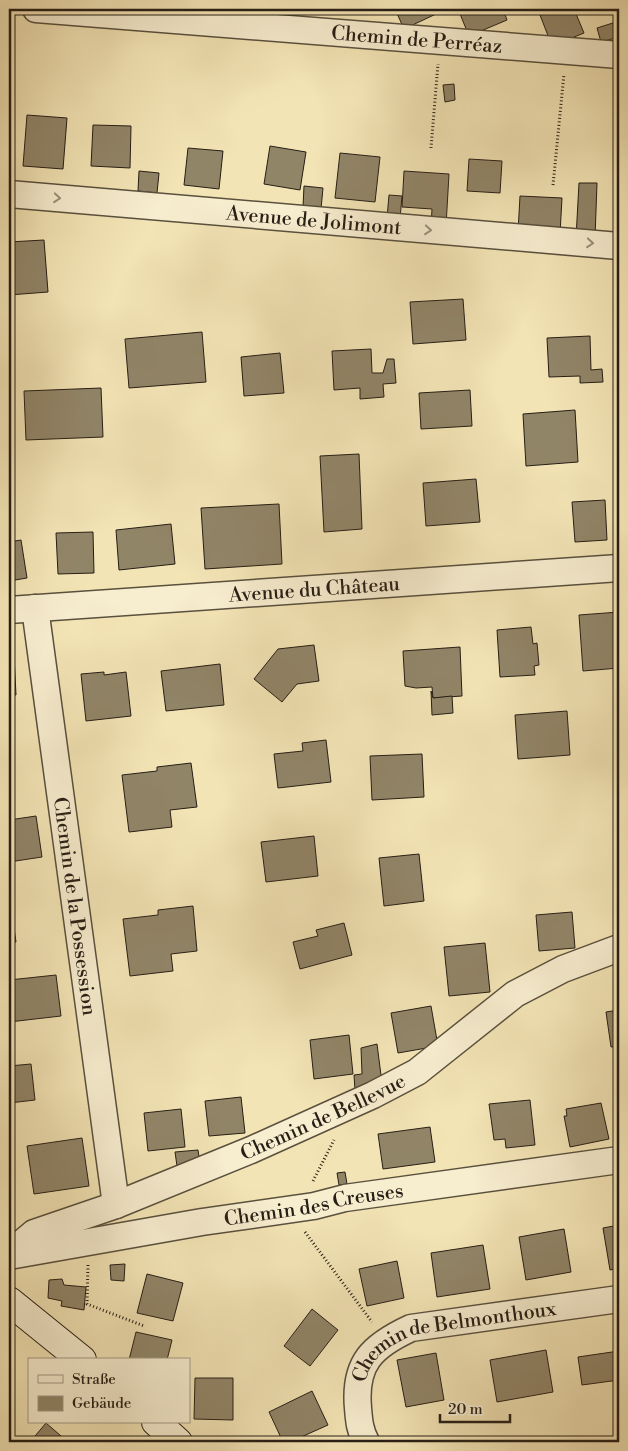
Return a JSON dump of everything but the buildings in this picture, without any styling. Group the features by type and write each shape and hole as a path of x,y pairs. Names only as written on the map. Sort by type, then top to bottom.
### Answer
{"street":[{"name":"Chemin de Perréaz","path":"36,9 619,55"},
{"name":"Avenue de Jolimont","path":"9,194 619,246"},
{"name":"Avenue du Château","path":"9,610 619,568"},
{"name":"Chemin de la Possession","path":"35,608 116,1205"},
{"name":"Chemin de Bellevue","path":"9,1255 34,1233 116,1205 251,1150 373,1095 417,1072 515,994 563,970 619,948"},
{"name":"Chemin des Creuses","path":"9,1255 202,1222 314,1206 345,1198 619,1160"},
{"name":"Chemin de Belmonthoux","path":"366,1442 360,1430 356,1389 362,1365 387,1339 411,1328 619,1299"},
{"path":"9,1301 80,1358"},
{"path":"158,1424 178,1442"}],"path":[{"path":"431,148 440,41"},
{"path":"553,185 566,51"},
{"path":"314,1206 312,1189 314,1178 336,1138"},
{"path":"303,1230 376,1328"},
{"path":"88,1261 87,1304 144,1326"}]}
